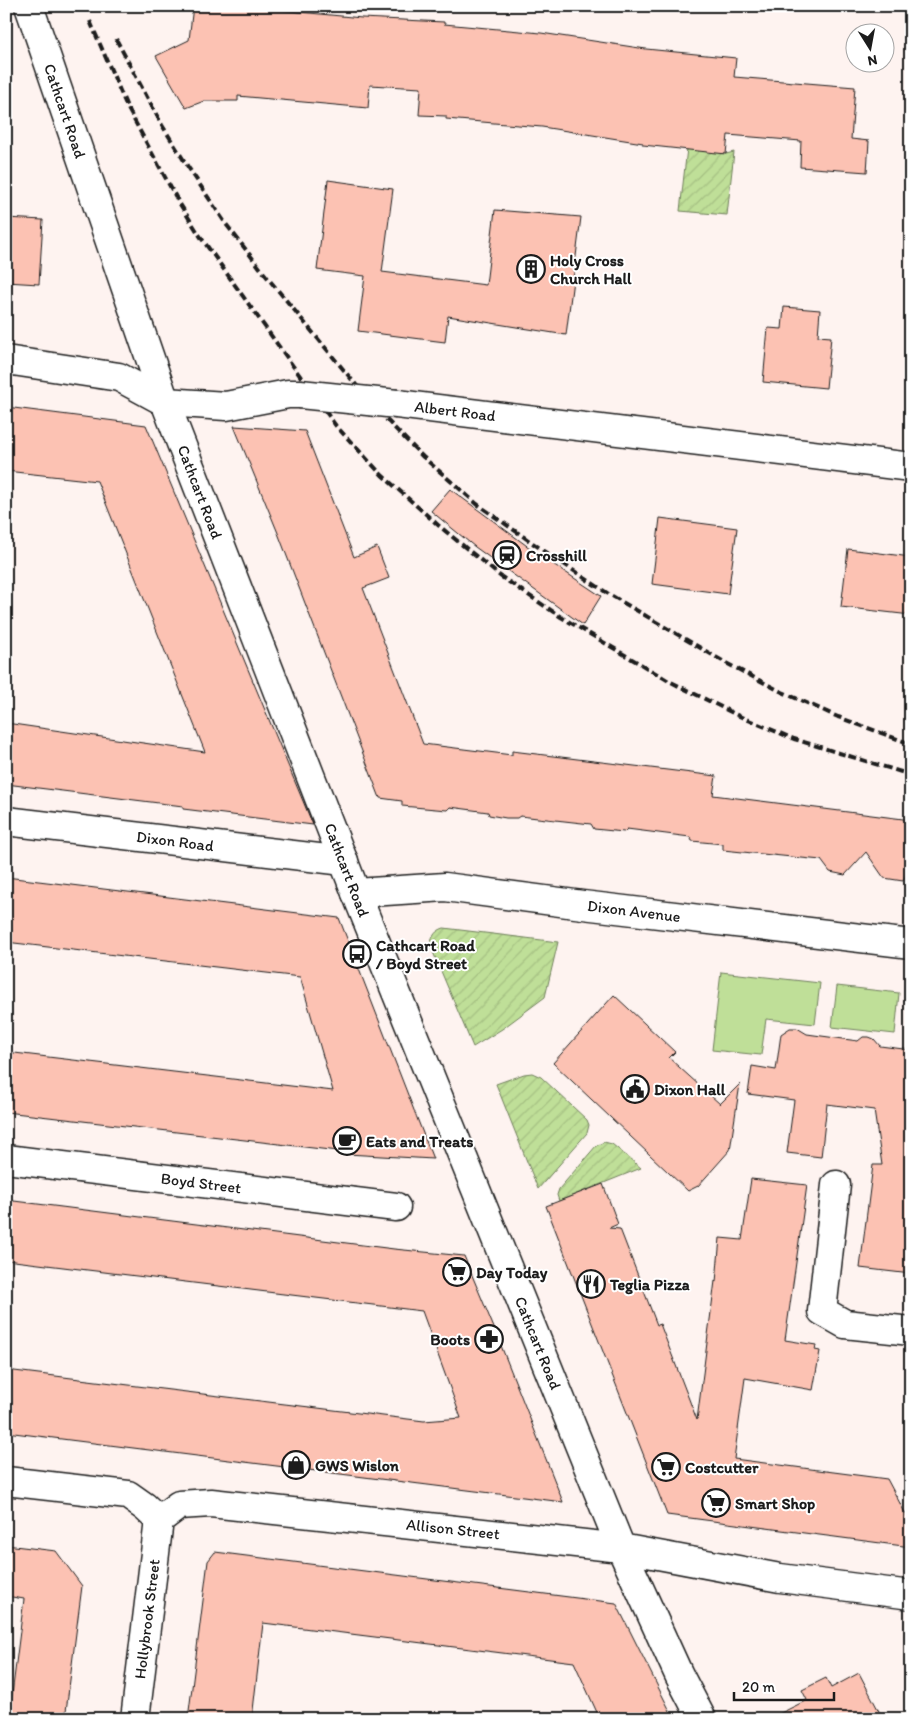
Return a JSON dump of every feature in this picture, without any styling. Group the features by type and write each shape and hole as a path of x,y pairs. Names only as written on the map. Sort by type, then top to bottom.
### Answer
{"street":[{"name":"Cathcart Road","path":"29,6 165,402 356,893 621,1548 679,1674 702,1719"},
{"name":"Albert Road","path":"6,360 119,377 165,402 226,406 288,394 300,394 397,404 911,467"},
{"name":"Dixon Road","path":"6,821 344,861"},
{"name":"Dixon Avenue","path":"356,893 445,887 911,944"},
{"name":"Boyd Street","path":"6,1159 396,1207"},
{"path":"836,1185 822,1311 845,1324 911,1331"},
{"path":"6,1481 128,1496 145,1507 159,1520"},
{"name":"Allison Street","path":"159,1520 179,1505 211,1503 621,1548 780,1578 911,1595"},
{"name":"Hollybrook Street","path":"135,1719 159,1520"}],"green space":[{"path":"689,130 726,154 734,152 727,215 680,211"},
{"path":"444,928 558,942 545,997 502,1029 473,1047 430,945 435,934"},
{"path":"721,972 820,983 815,1024 766,1019 761,1055 712,1050"},
{"path":"837,986 899,993 895,1034 832,1027"},
{"path":"532,1073 541,1077 587,1120 589,1125 587,1133 538,1189 496,1084"},
{"path":"604,1142 612,1144 641,1168 559,1201 557,1195 559,1189 596,1146"}],"building":[{"path":"193,6 236,6 362,18 444,22 444,24 541,33 646,49 736,58 734,77 855,87 851,139 869,141 867,172 800,167 801,141 728,135 726,154 643,145 643,143 542,127 446,119 446,116 419,115 421,88 370,85 368,108 238,96 238,101 204,101 186,108 156,56 189,40"},
{"path":"328,180 393,189 382,272 486,285 495,210 581,217 566,335 448,316 445,342 358,331 365,276 317,270"},
{"path":"6,218 43,220 39,284 6,282"},
{"path":"784,307 820,310 818,336 831,337 826,388 763,382 768,328 782,329"},
{"path":"6,407 146,425 313,825 183,809 183,806 6,784 6,723 205,752 97,481 6,471"},
{"path":"234,426 305,431 354,557 377,547 389,578 363,588 423,744 512,755 512,751 716,776 713,795 911,820 911,863 903,881 884,878 866,852 845,875 830,872 821,860 723,850 723,844 692,841 690,837 627,829 624,832 594,829 591,824 520,816 517,818 506,818 489,815 488,812 450,807 447,810 402,806 402,801 380,798 278,533"},
{"path":"450,489 538,554 601,596 583,625 475,547 431,511"},
{"path":"660,518 737,528 728,594 652,584"},
{"path":"848,549 911,557 911,615 841,607"},
{"path":"6,877 339,918 433,1159 347,1154 347,1152 6,1112 6,1052 333,1091 300,977 6,942"},
{"name":"Dixon Hall","path":"614,995 675,1052 669,1058 720,1104 740,1084 730,1150 698,1186 688,1191 553,1063"},
{"path":"790,1028 797,1028 807,1034 858,1041 863,1037 869,1037 874,1039 880,1046 911,1050 911,1274 860,1268 873,1165 882,1165 874,1110 827,1104 821,1157 787,1153 794,1100 748,1094 752,1066 776,1070 781,1034"},
{"path":"751,1179 807,1185 785,1340 816,1345 815,1350 820,1351 813,1390 745,1378 734,1459 887,1479 911,1524 911,1547 667,1515 546,1206 603,1184 618,1224 609,1228 620,1229 657,1325 660,1324 697,1420 716,1282 720,1238 742,1240"},
{"path":"6,1200 394,1249 464,1256 563,1502 6,1432 6,1370 424,1421 461,1418 422,1311 6,1260"},
{"path":"6,1545 56,1551 82,1586 65,1719 9,1719 24,1599 6,1596"},
{"path":"215,1552 616,1603 674,1719 600,1719 574,1662 263,1623 252,1719 188,1719 208,1561"},
{"path":"859,1673 883,1719 769,1719 807,1700 802,1690 826,1678 831,1688"}],"railway":[{"path":"90,21 127,107 178,201 202,239 336,426 382,475 438,525 500,576 561,617 669,681 739,716 794,739 911,775"},
{"path":"116,39 162,125 226,224 271,282 376,409 423,457 477,504 534,544 607,593 726,663 780,691 838,717 911,744"}],"place":[{"name":"Holy Cross Church Hall","path":"531,269"},
{"name":"Crosshill","path":"507,555"},
{"name":"Cathcart Road / Boyd Street","path":"357,954"},
{"name":"Dixon Hall","path":"635,1089"},
{"name":"Eats and Treats","path":"347,1141"},
{"name":"Day Today","path":"457,1272"},
{"name":"Teglia Pizza","path":"591,1284"},
{"name":"Boots","path":"489,1339"},
{"name":"GWS Wislon","path":"296,1465"},
{"name":"Costcutter","path":"666,1467"},
{"name":"Smart Shop","path":"716,1503"}]}
